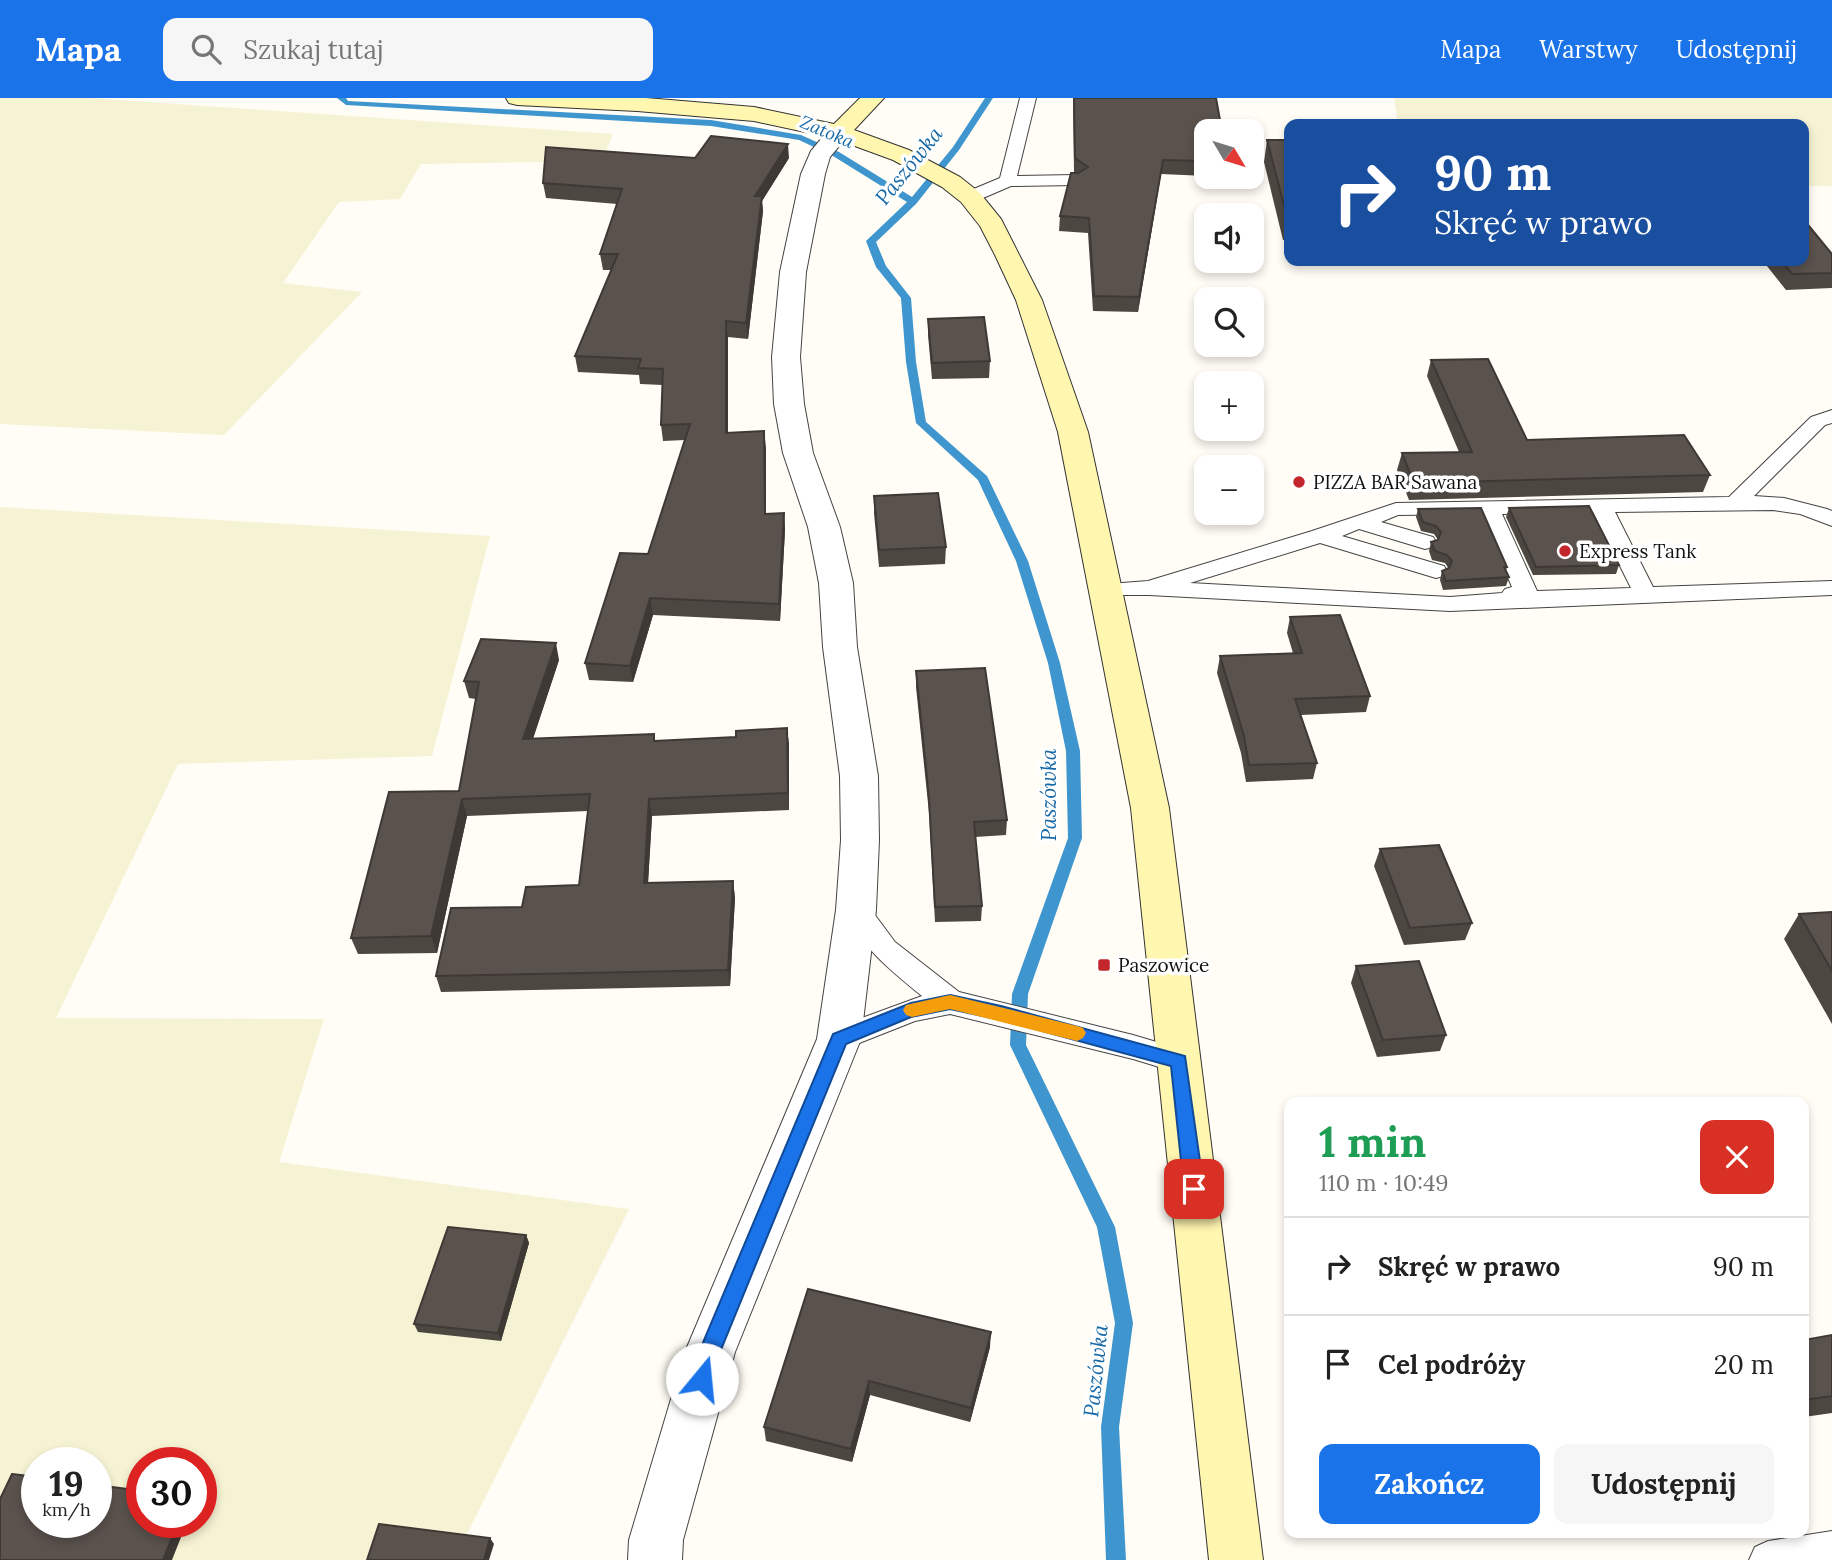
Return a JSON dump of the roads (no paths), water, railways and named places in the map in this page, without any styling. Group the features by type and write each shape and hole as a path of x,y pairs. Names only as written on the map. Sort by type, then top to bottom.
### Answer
{"main road":[{"path":"517,98 754,114 828,144 875,144 949,182 992,224 1033,313 1073,432 1150,808 1236,1560"},
{"path":"828,144 873,98"}],"street":[{"path":"654,1560 656,1540 710,1352 839,1039 856,910 860,840 859,776 840,647 836,583 824,527 798,453 789,404 786,357 793,272 828,144"}],"lane":[{"path":"1008,181 1028,98"},
{"path":"949,182 1076,180"},
{"path":"1735,503 1818,421 1832,416"},
{"path":"1149,588 1358,522 1405,512 1778,502 1800,506 1832,519"},
{"path":"1601,506 1646,595"},
{"path":"1489,509 1493,537 1506,566 1529,599"},
{"path":"1358,522 1425,542"},
{"path":"1320,536 1436,571"},
{"path":"1104,590 1149,588 1450,604 1831,587"},
{"path":"1494,589 1529,599"},
{"path":"856,910 885,950 950,1002"},
{"path":"839,1039 911,1010 950,1002 1179,1061"},
{"path":"1768,1560 1832,1550"}],"waterway":[{"name":"Zatoka","path":"341,98 346,103 711,123 801,138 836,154 913,202"},
{"name":"Paszówka","path":"913,202 956,148 989,98"},
{"name":"Paszówka","path":"913,202 871,241 881,267 906,298 911,362 921,423 983,478 1022,561 1054,663 1073,751 1075,838 1020,994 1018,1045 1106,1227 1124,1323 1110,1427 1116,1560"}],"place":[{"name":"PIZZA BAR Sawana","path":"1299,482"},
{"name":"Express Tank","path":"1565,551"},
{"name":"Paszowice","path":"1104,965"}]}
